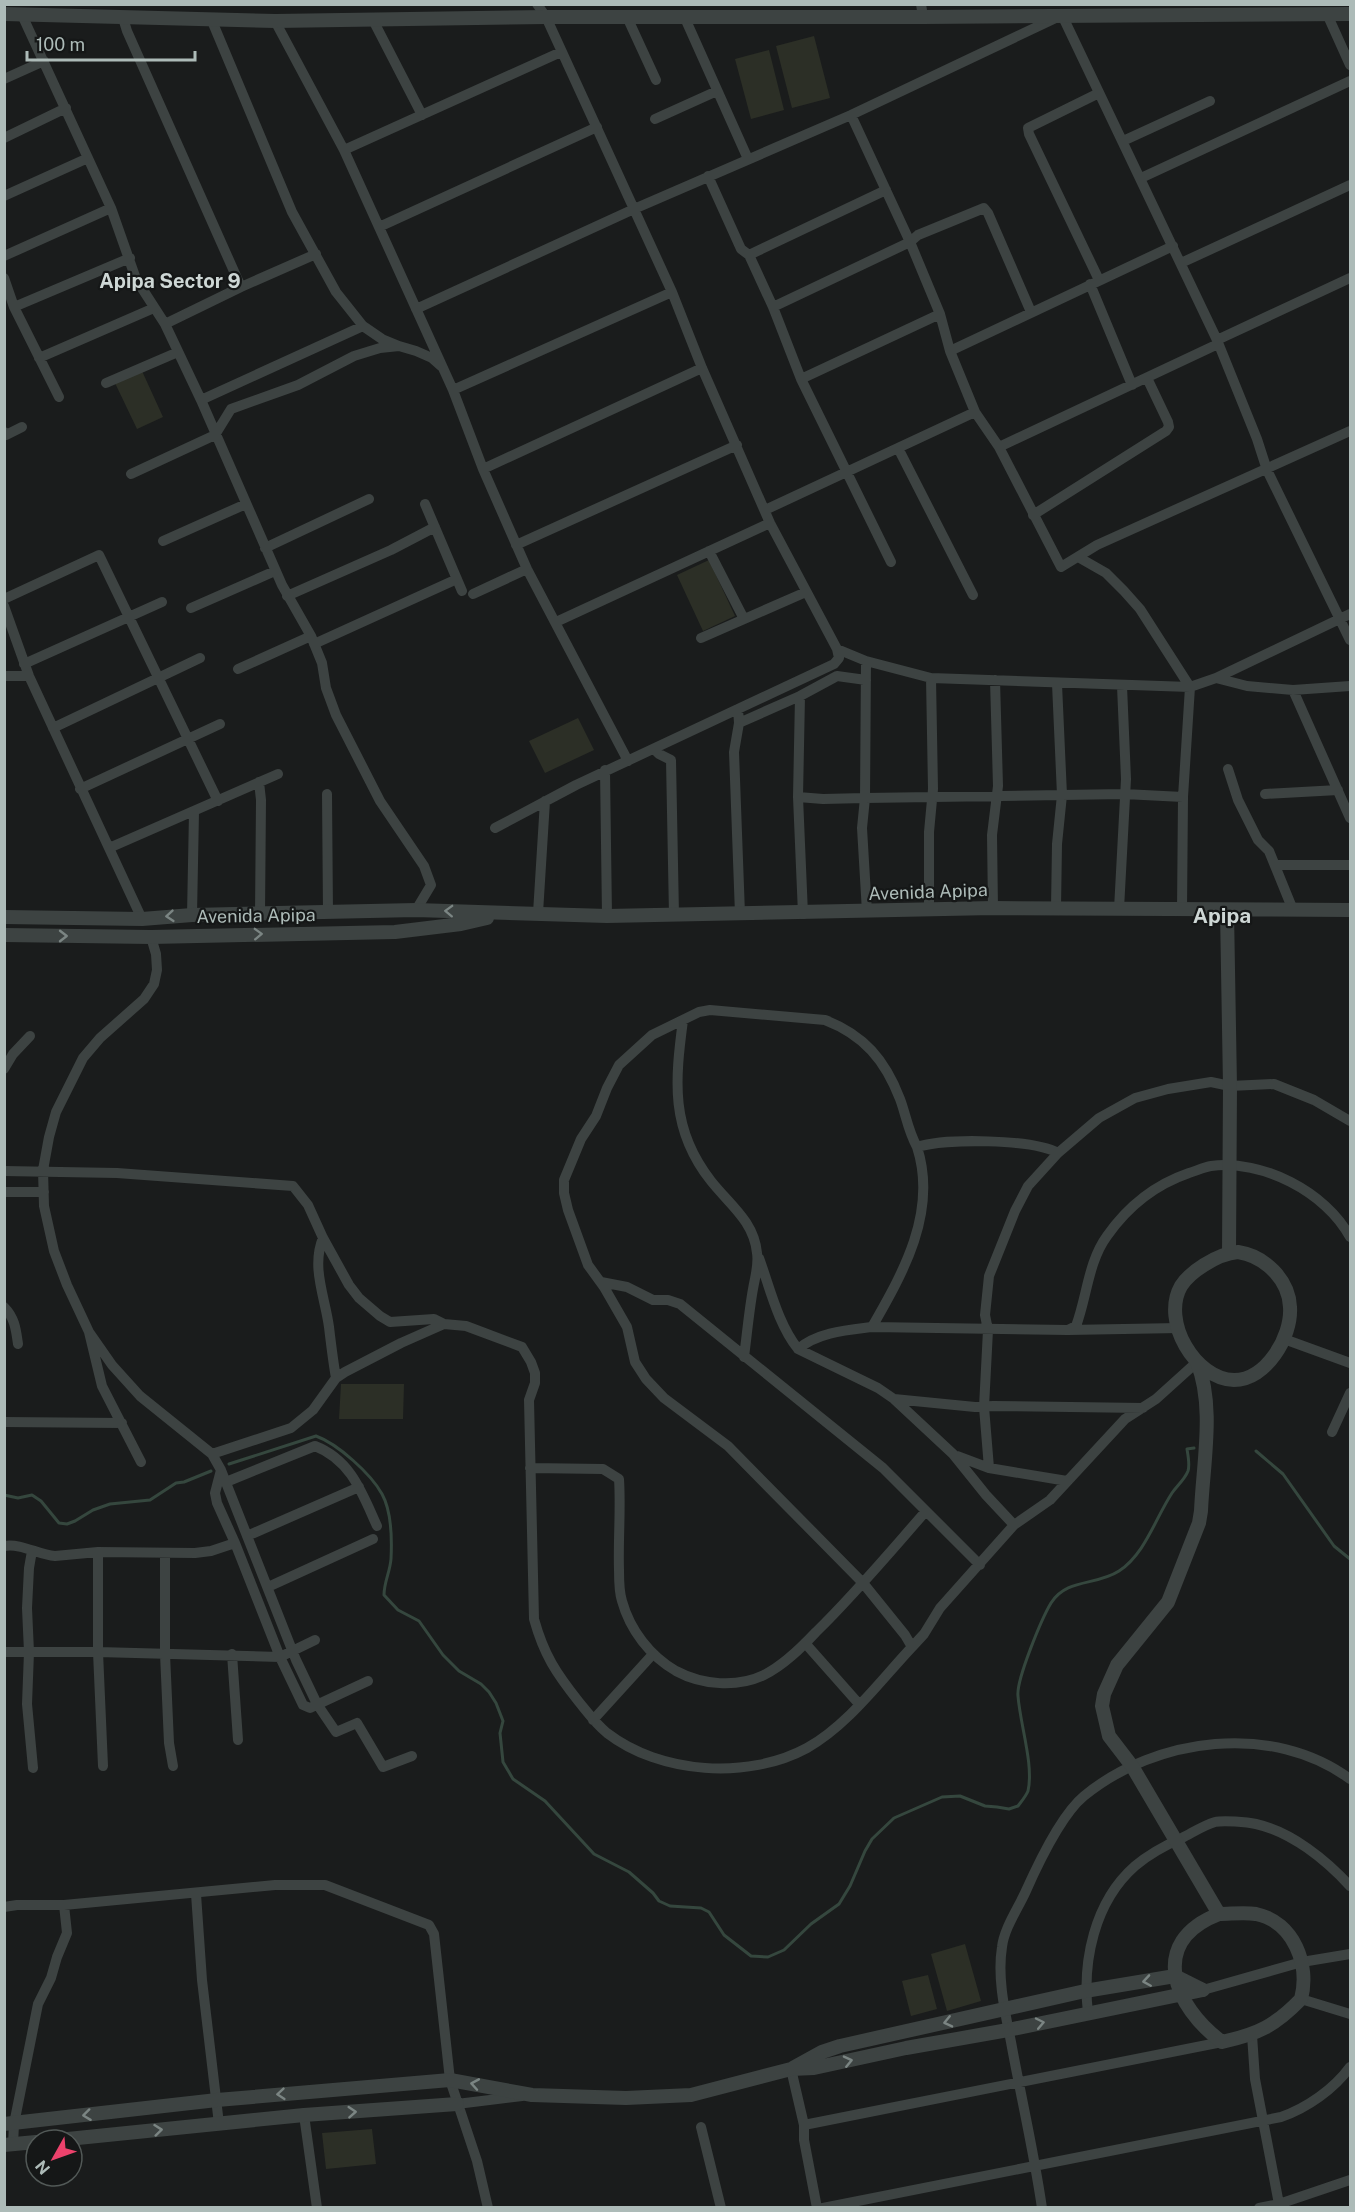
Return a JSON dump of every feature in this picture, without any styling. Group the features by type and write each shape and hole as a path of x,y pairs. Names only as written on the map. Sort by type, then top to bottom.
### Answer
{"street":[{"path":"495,828 605,770 834,664 838,658 837,649 770,522 702,368 672,292 546,17 537,4"},
{"path":"4,14 275,21 922,11 1062,15 1350,14"},
{"path":"1327,14 1350,65"},
{"path":"22,15 111,208 136,279 165,324 201,400 275,571 313,640 322,663 326,688 336,716 380,801 424,866 431,885 416,910"},
{"path":"1062,15 1218,342 1257,438 1267,470 1350,640"},
{"path":"416,309 634,209 851,115 1062,15"},
{"path":"684,16 748,159"},
{"path":"627,17 656,80"},
{"path":"123,18 131,42 241,287"},
{"path":"373,20 422,115"},
{"path":"212,21 292,212 336,292 363,326 382,339 432,358 443,369"},
{"path":"275,21 344,150 453,390 483,469 527,569 628,761"},
{"path":"344,150 561,52"},
{"path":"4,79 44,61"},
{"path":"1141,178 1350,81"},
{"path":"655,119 717,91"},
{"path":"1099,93 1028,128 1094,282 1132,385"},
{"path":"1123,141 1210,101"},
{"path":"4,138 66,108"},
{"path":"851,115 910,242 975,412 999,447 1032,515 1061,567 1097,545 1350,432"},
{"path":"379,227 597,127"},
{"path":"4,196 88,158"},
{"path":"708,177 741,249 749,255 801,379 849,472 891,562"},
{"path":"1181,263 1350,185"},
{"path":"749,255 886,190"},
{"path":"4,256 111,208"},
{"path":"773,308 910,242 918,235 984,208 1031,312"},
{"path":"951,351 1173,246"},
{"path":"165,324 316,254"},
{"path":"14,307 130,258"},
{"path":"4,278 14,307 59,397"},
{"path":"999,447 1147,378 1350,278"},
{"path":"453,390 672,292"},
{"path":"39,358 154,308"},
{"path":"801,379 939,314"},
{"path":"201,400 363,326"},
{"path":"131,474 215,435 231,409 298,385 354,356 380,348 399,346"},
{"path":"106,383 178,352"},
{"path":"483,469 702,368"},
{"path":"1032,515 1169,428 1147,378"},
{"path":"765,510 975,412"},
{"path":"4,432 6,435 22,427"},
{"path":"516,545 737,445"},
{"path":"898,448 973,595"},
{"path":"265,548 369,499"},
{"path":"163,541 246,504"},
{"path":"425,504 457,579 467,593 527,569"},
{"path":"556,622 770,522"},
{"path":"287,596 391,550 435,527"},
{"path":"709,551 744,619"},
{"path":"4,599 99,555 218,801"},
{"path":"1078,556 1106,573 1140,609 1190,687 1183,797 1182,910"},
{"path":"190,608 275,571"},
{"path":"237,669 313,640 457,579"},
{"path":"701,638 806,592"},
{"path":"24,664 162,602"},
{"path":"4,606 29,676 142,919"},
{"path":"837,649 866,661 931,678 1190,687 1216,678 1350,614"},
{"path":"53,728 200,658"},
{"path":"866,661 865,798 862,828 867,912"},
{"path":"4,676 29,676"},
{"path":"739,723 800,696 837,676 866,680"},
{"path":"929,910 933,789 931,678"},
{"path":"1216,678 1247,686 1293,690 1350,686"},
{"path":"993,908 992,835 998,786 995,680"},
{"path":"1056,908 1057,844 1062,795 1057,684"},
{"path":"1119,909 1126,779 1122,686"},
{"path":"1293,690 1350,818"},
{"path":"800,696 798,797 803,914"},
{"path":"738,709 739,723 734,752 740,914"},
{"path":"80,789 220,724"},
{"path":"654,749 671,760 674,915"},
{"path":"1228,769 1238,800 1258,840 1269,850 1293,910"},
{"path":"605,770 607,916"},
{"path":"109,848 278,774"},
{"path":"259,782 261,800 260,913"},
{"path":"1265,794 1338,790"},
{"path":"327,794 328,914"},
{"path":"798,797 823,799 1124,794 1183,797"},
{"path":"538,913 545,801"},
{"path":"192,915 194,812"},
{"path":"1275,865 1350,865"},
{"name":"Avenida Apipa","path":"4,917 142,919 192,915 328,914 416,910 607,916 803,914 993,908 1350,910"},
{"path":"1227,911 1230,1086 1229,1253"},
{"name":"Avenida Apipa","path":"4,935 151,937 395,932 461,924 507,914"},
{"path":"151,937 156,954 157,970 154,984 144,999 100,1038 83,1058 56,1112 43,1170 44,1206 54,1251 89,1332 112,1365 140,1396 212,1454 226,1482 292,1651 317,1704 336,1732 357,1723 383,1767 412,1756"},
{"path":"872,1327 900,1279 918,1235 923,1198 923,1176 917,1147 908,1128 897,1093 884,1067 863,1040 825,1020 710,1010 699,1012 652,1035 620,1065 607,1088 596,1116 581,1139 564,1180 568,1210 588,1265 627,1327 635,1362 646,1379 664,1398 728,1446 863,1583 912,1647"},
{"path":"683,1020 676,1096 685,1135 710,1181 745,1219 790,1338 798,1349 878,1388 894,1399 953,1454 1014,1525"},
{"path":"4,1069 13,1054 30,1036"},
{"path":"989,1468 984,1407 988,1330 985,1315 989,1276 1015,1211 1028,1186 1058,1153 1099,1118 1135,1098 1168,1089 1211,1082 1230,1086 1274,1084 1314,1100 1350,1121"},
{"path":"917,1147 933,1144 996,1142 1049,1148 1058,1153"},
{"path":"1068,1330 1076,1326 1095,1257 1105,1237 1120,1218 1137,1201 1168,1180 1209,1166 1228,1165 1268,1172 1288,1180 1313,1194 1335,1216 1350,1237"},
{"path":"4,1171 117,1173 293,1186 308,1205 349,1285 359,1298 380,1316 390,1322 434,1319 444,1324 466,1326 522,1347 535,1373 535,1383 529,1400 530,1468 534,1619 540,1641 550,1664 593,1720 622,1743 641,1753 697,1768 737,1768 775,1761 808,1747 827,1735 924,1634 940,1608 1014,1525 1050,1500 1125,1419 1156,1399 1197,1362"},
{"path":"4,1192 44,1192"},
{"path":"323,1238 319,1247 319,1274 336,1378"},
{"path":"744,1357 757,1271 757,1253"},
{"path":"1197,1362 1222,1378 1244,1379 1264,1366 1284,1339 1290,1318 1288,1295 1280,1279 1260,1259 1249,1254 1229,1253 1204,1265 1180,1287 1176,1309 1179,1328 1181,1337 1197,1362 1204,1383 1207,1419 1199,1523 1168,1602 1118,1665 1104,1694 1101,1706 1109,1736 1132,1766 1219,1914"},
{"path":"600,1282 627,1287 653,1300 668,1300 680,1304 883,1468 980,1565"},
{"path":"4,1308 12,1317 16,1327 18,1344"},
{"path":"212,1454 291,1428 313,1410 336,1378 400,1343 444,1324"},
{"path":"798,1349 804,1344 833,1332 872,1327 988,1330 1179,1328"},
{"path":"89,1332 102,1386 141,1462"},
{"path":"1284,1339 1350,1363"},
{"path":"1332,1432 1350,1393"},
{"path":"894,1399 984,1407 1143,1408"},
{"path":"4,1422 122,1423"},
{"path":"226,1482 315,1446 341,1462 354,1476 377,1526"},
{"path":"953,1454 989,1468 1067,1481"},
{"path":"530,1468 603,1469 619,1479 618,1539 621,1599 629,1622 653,1654 687,1677 711,1683 751,1680 785,1661 863,1583 926,1510"},
{"path":"221,1470 215,1493 217,1503 279,1657 303,1706 310,1708 368,1681"},
{"path":"247,1536 359,1486"},
{"path":"268,1587 373,1539"},
{"path":"4,1546 20,1546 55,1556 98,1552 211,1551 235,1543"},
{"path":"32,1551 27,1608 29,1652 27,1704 33,1768"},
{"path":"98,1552 98,1652 103,1766"},
{"path":"165,1552 165,1654 169,1743 173,1766"},
{"path":"4,1652 232,1654 279,1657 315,1640"},
{"path":"805,1643 859,1704"},
{"path":"232,1654 238,1740"},
{"path":"593,1720 653,1654"},
{"path":"1042,2208 1036,2165 1008,2030 1001,1970 1002,1946 1032,1877 1063,1822 1082,1798 1108,1779 1132,1766 1165,1754 1209,1744 1237,1742 1275,1746 1305,1755 1337,1769 1350,1779"},
{"path":"1088,2013 1085,1991 1089,1952 1095,1930 1111,1896 1134,1867 1176,1841 1215,1822 1254,1824 1275,1830 1336,1870 1350,1886"},
{"path":"4,1907 64,1905 275,1886 325,1885 429,1925 434,1934 450,2080 477,2161 488,2208"},
{"path":"196,1894 202,1980 219,2124"},
{"path":"24,2143 9,2145 9,2124 38,2004 51,1978 67,1934 64,1905"},
{"path":"804,2125 1018,2083 1252,2036 1278,2020 1301,2000 1304,1989 1302,1962 1288,1934 1270,1919 1255,1914 1219,1914 1199,1924 1187,1933 1174,1967 1180,1994 1197,2019 1222,2042"},
{"path":"9,2124 217,2100 450,2080 532,2095 626,2098 691,2095 791,2069 814,2068 1203,1990 1302,1962 1350,1954"},
{"path":"791,2069 822,2052 840,2046 1085,1991 1175,1977 1203,1990"},
{"path":"1301,2000 1350,2014"},
{"path":"1252,2036 1256,2079 1279,2204"},
{"path":"823,2208 1263,2121 1292,2113 1306,2106 1333,2086 1350,2067"},
{"path":"791,2069 804,2125 804,2140 817,2208"},
{"path":"84,2137 304,2115 457,2104 532,2095"},
{"path":"304,2115 316,2208"},
{"path":"701,2127 721,2208"},
{"path":"1259,2208 1279,2204 1350,2180"}],"shaded area":[{"path":"814,36 830,98 792,108 776,46"},
{"path":"769,50 784,110 751,119 735,59"},
{"path":"142,371 163,417 137,429 115,383"},
{"path":"709,560 735,616 703,631 677,575"},
{"path":"578,718 594,750 545,773 529,741"},
{"path":"341,1384 404,1384 403,1419 339,1419"},
{"path":"965,1944 981,2001 947,2011 931,1954"},
{"path":"928,1975 937,2009 911,2016 902,1981"},
{"path":"372,2129 376,2164 326,2169 322,2133"}],"waterway":[{"path":"229,1464 316,1436 353,1460 377,1486 390,1517 391,1559 384,1595 398,1610 419,1621 443,1655 459,1671 481,1684 489,1692 503,1721 500,1733 503,1762 513,1779 545,1801 594,1854 629,1872 659,1901 670,1906 701,1908 709,1912 724,1935 751,1956 768,1957 784,1950 811,1924 839,1904 872,1839 894,1818 942,1797 960,1796 985,1806 1009,1809 1018,1806 1028,1791 1029,1781 1028,1757 1018,1688 1030,1649 1047,1611 1051,1603 1065,1590 1110,1576 1128,1564 1143,1546 1172,1493 1187,1474 1189,1466 1187,1449 1194,1448"},
{"path":"1256,1451 1283,1474 1334,1546 1350,1559"},
{"path":"4,1495 18,1498 32,1495 41,1501 59,1523 67,1524 110,1504 150,1500 176,1483 211,1471"}],"district":[{"name":"Apipa Sector 9","path":"170,281"},
{"name":"Apipa","path":"1222,916"}]}
